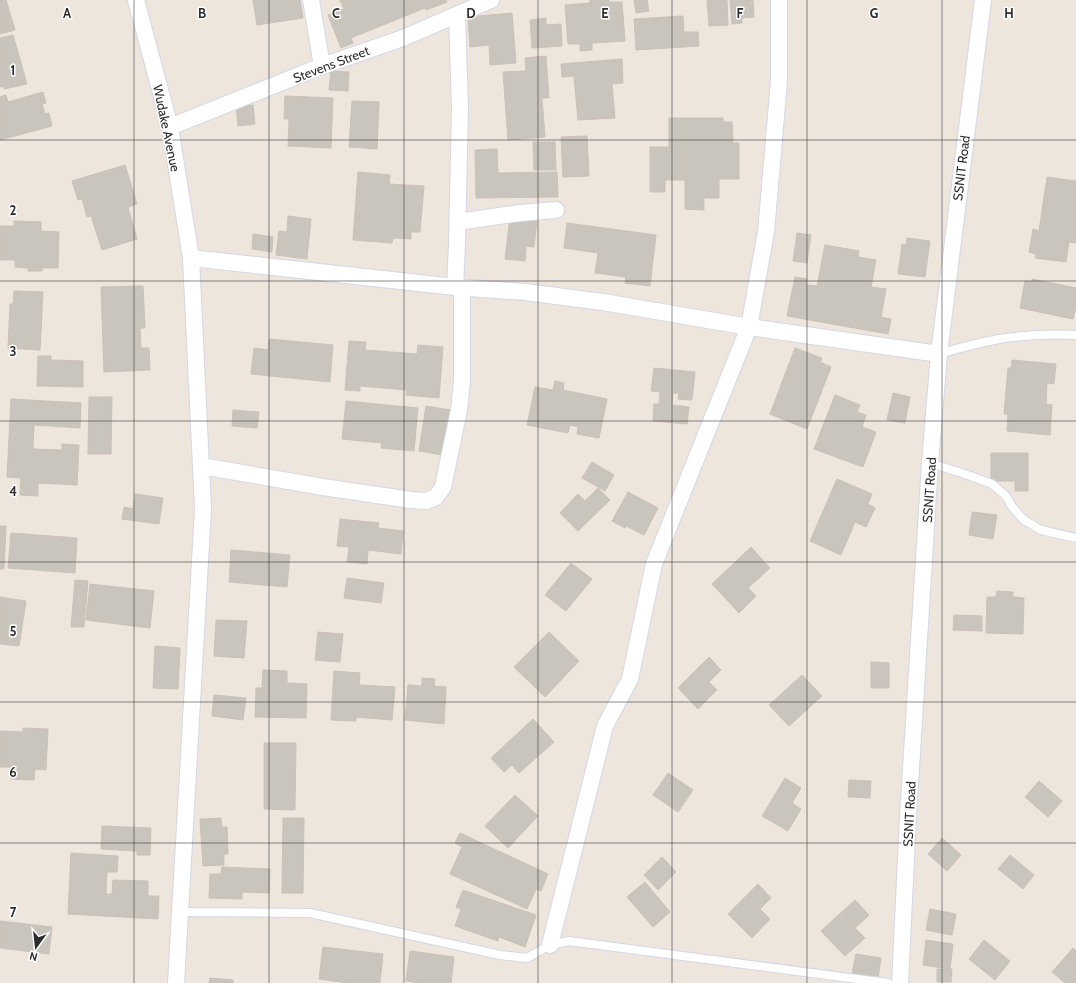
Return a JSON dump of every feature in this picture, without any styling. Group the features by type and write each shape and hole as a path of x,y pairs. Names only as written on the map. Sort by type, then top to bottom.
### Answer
{"street":[{"name":"Wudake Avenue","path":"136,0 170,127 191,258 203,509 176,983"},
{"path":"311,0 322,66"},
{"name":"Stevens Street","path":"170,127 322,66 402,38 491,0"},
{"path":"550,945 605,726 630,679 654,564 749,327 766,232 779,81 779,0"},
{"name":"SSNIT Road","path":"900,983 909,802 930,463 939,354 983,0"},
{"path":"201,466 323,488 411,500 426,501 436,498 443,487 459,410 462,381 458,288 460,108 457,15"},
{"path":"458,222 520,213 556,210"},
{"path":"191,258 458,288 525,292 603,302 749,327 939,354"}],"lane":[{"path":"939,354 968,345 1000,339 1028,336 1076,336"},
{"path":"930,463 992,484 1006,496 1024,520 1041,530 1076,538"},
{"path":"180,912 310,912 500,955 527,958 550,945 569,941 888,983"}],"building":[{"path":"0,0 6,0 15,30 0,34"},
{"path":"253,0 300,0 303,18 257,25"},
{"path":"340,0 446,0 447,2 426,10 425,8 351,38 353,43 341,48 328,15 344,9"},
{"path":"590,0 622,2 625,41 592,43 592,50 580,51 580,44 568,44 565,5 590,3"},
{"path":"634,0 647,0 649,11 636,13"},
{"path":"707,0 727,0 728,25 709,26"},
{"path":"730,0 753,0 754,17 742,18 742,23 732,24"},
{"path":"512,13 516,63 490,65 489,45 470,47 468,17"},
{"path":"683,16 684,32 698,32 699,46 636,50 634,19"},
{"path":"546,18 546,25 561,24 562,46 532,48 530,20"},
{"path":"13,35 27,84 4,89 4,86 0,87 0,38"},
{"path":"546,56 549,98 542,98 545,137 508,140 503,72 526,71 525,58"},
{"path":"622,59 623,83 612,84 615,118 578,120 574,76 562,77 561,64"},
{"path":"331,71 349,72 348,91 329,90"},
{"path":"43,92 46,103 42,104 45,114 49,113 52,126 0,140 0,97 6,95 8,102"},
{"path":"285,96 333,98 331,148 288,146 289,119 284,119"},
{"path":"352,101 379,102 377,149 349,147"},
{"path":"253,105 255,124 238,126 236,107"},
{"path":"669,118 723,118 723,122 732,122 733,143 739,143 739,179 719,179 719,198 704,198 704,210 685,209 685,180 665,180 665,192 650,192 650,147 669,147"},
{"path":"587,136 589,176 563,177 561,137"},
{"path":"533,142 555,142 556,170 534,170"},
{"path":"497,149 498,173 557,172 558,197 476,198 475,150"},
{"path":"125,165 137,204 128,207 137,239 102,250 91,216 87,217 82,199 78,200 72,181"},
{"path":"358,172 390,175 389,184 424,186 420,232 411,232 411,239 393,238 392,243 353,240"},
{"path":"1047,177 1076,181 1076,243 1069,242 1066,262 1035,258 1036,254 1029,252 1033,229 1039,231"},
{"path":"288,216 311,219 307,259 276,255 279,231 287,232"},
{"path":"510,217 537,220 534,247 526,246 525,261 505,259"},
{"path":"14,221 41,222 41,231 59,232 58,268 42,268 42,271 28,271 28,268 15,267 15,260 0,260 0,226 14,226"},
{"path":"567,223 656,235 650,286 625,283 626,277 595,273 598,253 564,248"},
{"path":"797,233 811,235 807,263 793,261"},
{"path":"253,234 273,237 272,252 252,249"},
{"path":"907,238 930,241 925,277 898,274 902,244 906,245"},
{"path":"825,245 859,251 858,257 876,260 871,287 886,289 881,317 891,319 888,334 787,316 795,277 807,279 806,285 817,286"},
{"path":"1032,279 1076,288 1076,307 1073,319 1020,308 1025,281 1031,282"},
{"path":"143,286 145,328 140,328 141,348 149,348 150,370 104,372 101,287"},
{"path":"14,291 43,292 40,350 8,348 10,304 13,304"},
{"path":"269,339 333,345 330,382 251,374 254,348 268,350"},
{"path":"349,341 366,342 365,350 417,354 418,345 443,347 439,398 406,395 407,390 360,386 360,391 345,390"},
{"path":"795,348 822,358 820,362 831,367 807,429 770,414"},
{"path":"38,356 51,356 51,360 83,361 83,387 37,386"},
{"path":"1012,360 1056,364 1054,384 1047,383 1046,404 1052,405 1050,435 1007,431 1008,414 1004,414 1008,368 1011,368"},
{"path":"654,368 695,372 692,400 678,399 679,393 673,393 672,405 689,407 687,424 653,421 654,404 659,404 660,392 651,391"},
{"path":"555,381 564,383 563,390 607,399 599,438 577,434 578,427 570,425 568,433 527,425 535,387 553,390"},
{"path":"893,393 910,397 905,423 887,420"},
{"path":"835,395 860,405 857,412 866,415 862,427 876,432 863,467 814,449"},
{"path":"89,397 112,397 111,454 88,454"},
{"path":"11,399 81,403 80,428 34,425 33,449 62,450 62,444 79,445 77,485 38,483 38,496 20,495 21,478 7,477"},
{"path":"346,401 418,408 414,451 381,448 382,443 342,439"},
{"path":"426,406 450,410 442,455 419,451"},
{"path":"233,410 259,412 257,428 232,426"},
{"path":"991,453 1028,453 1028,491 1015,491 1015,481 991,481"},
{"path":"592,462 614,475 605,491 582,478"},
{"path":"837,479 872,494 868,504 875,508 866,527 855,522 841,555 810,541"},
{"path":"598,488 610,500 578,531 560,513 578,494 585,501"},
{"path":"628,492 658,508 644,535 626,526 625,528 612,521"},
{"path":"135,494 163,498 159,524 122,519 124,507 133,509"},
{"path":"972,512 997,515 993,539 969,535"},
{"path":"340,519 379,523 378,528 403,531 401,554 368,550 367,564 347,562 349,547 337,546"},
{"path":"0,526 6,526 4,569 0,569"},
{"path":"11,533 77,538 75,573 8,568"},
{"path":"751,547 770,568 748,588 756,596 739,613 712,584"},
{"path":"231,550 290,555 287,587 229,582"},
{"path":"571,563 592,579 566,611 545,595"},
{"path":"347,578 384,583 381,603 344,598"},
{"path":"75,580 88,581 84,627 71,627"},
{"path":"90,584 154,591 150,628 86,620"},
{"path":"997,591 1013,592 1013,597 1024,598 1023,634 986,633 987,597 996,597"},
{"path":"0,597 26,601 19,646 0,644"},
{"path":"954,615 982,616 982,631 953,630"},
{"path":"216,620 247,621 244,658 214,656"},
{"path":"318,632 343,634 340,662 315,660"},
{"path":"549,632 579,661 545,697 514,667"},
{"path":"155,646 180,648 178,689 153,688"},
{"path":"709,657 721,670 709,682 717,690 698,709 678,688"},
{"path":"871,662 889,663 889,688 871,688"},
{"path":"263,670 287,671 287,683 307,684 306,718 255,717 256,688 262,688"},
{"path":"334,671 360,673 359,685 395,687 392,720 356,717 356,721 331,720"},
{"path":"802,675 822,696 789,726 769,705"},
{"path":"422,678 435,679 434,686 446,687 444,724 405,720 408,685 422,686"},
{"path":"214,695 246,698 243,720 212,716"},
{"path":"533,719 554,742 519,773 512,765 504,772 491,758"},
{"path":"23,728 48,729 46,770 35,769 34,780 11,779 11,767 0,767 0,731 23,732"},
{"path":"264,743 296,743 295,810 264,809"},
{"path":"668,773 693,790 678,812 653,795"},
{"path":"785,778 801,788 792,803 801,809 788,831 762,816"},
{"path":"849,780 871,781 870,798 848,797"},
{"path":"1039,781 1062,801 1048,817 1025,797"},
{"path":"515,795 538,816 508,848 485,826"},
{"path":"221,818 222,827 227,827 228,854 224,854 224,865 203,866 200,819"},
{"path":"283,818 304,818 303,893 282,893"},
{"path":"102,826 151,828 150,855 137,855 137,851 101,849"},
{"path":"460,833 548,874 541,891 536,889 527,909 450,874 462,847 455,843"},
{"path":"942,838 961,855 947,871 928,854"},
{"path":"71,853 118,856 117,872 107,872 106,894 112,894 113,880 148,881 148,896 159,896 158,919 68,914"},
{"path":"1010,855 1034,875 1023,889 998,869"},
{"path":"662,857 676,872 658,890 644,875"},
{"path":"222,867 270,869 269,893 242,892 242,899 209,898 210,874 221,874"},
{"path":"645,882 670,912 653,927 627,897"},
{"path":"758,884 771,898 760,909 770,919 752,938 728,914"},
{"path":"463,890 536,915 525,947 499,937 498,941 455,926 461,909 456,907"},
{"path":"855,900 869,915 855,928 865,938 845,956 821,931"},
{"path":"930,909 956,914 952,935 926,930"},
{"path":"0,921 52,927 49,954 0,948"},
{"path":"926,940 953,944 950,969 923,965"},
{"path":"984,940 1010,961 995,980 969,959"},
{"path":"323,947 383,954 380,983 348,983 319,979"},
{"path":"1073,948 1076,951 1076,983 1065,983 1052,972"},
{"path":"410,951 454,957 451,983 419,983 406,981"},
{"path":"856,954 881,958 878,978 852,974"},
{"path":"937,969 952,969 951,982 937,982"},
{"path":"210,978 233,980 233,983 209,983"}]}
